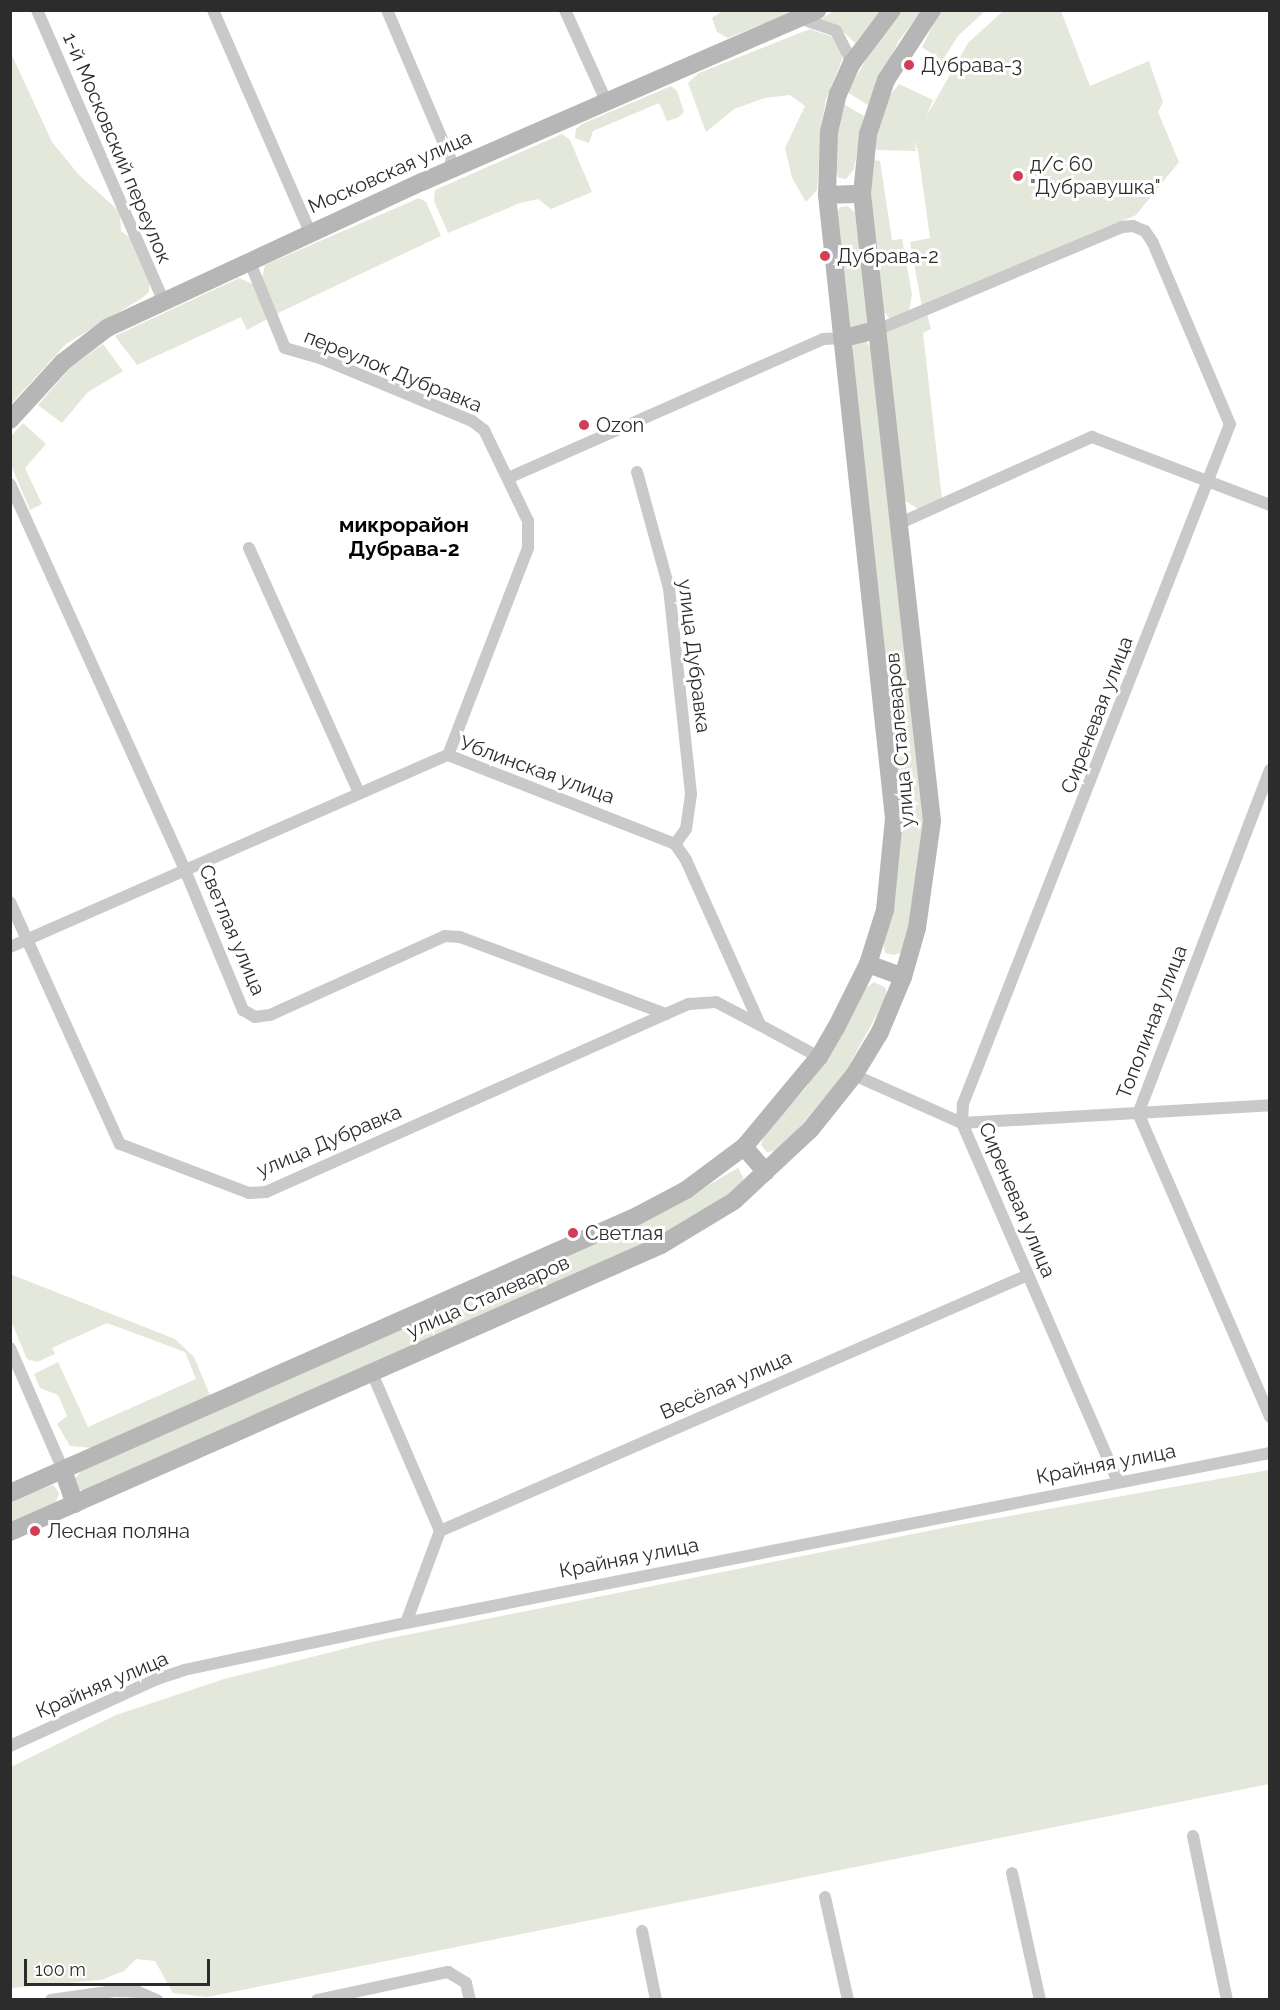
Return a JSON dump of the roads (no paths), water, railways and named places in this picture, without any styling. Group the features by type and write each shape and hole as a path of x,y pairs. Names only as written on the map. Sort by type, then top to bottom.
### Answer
{"main road":[{"name":"Московская улица","path":"10,420 72,355 107,328 249,260 454,167 817,10"},
{"name":"улица Сталеваров","path":"10,1493 637,1216 686,1190 744,1147 819,1057 868,964 885,910 894,818 827,195 829,132 838,94 852,63 892,10"},
{"name":"улица Сталеваров","path":"10,1532 662,1245 734,1201 810,1130 854,1076 880,1032 903,977 917,928 932,821 862,194 868,134 886,80 932,10"},
{"path":"827,195 862,194"},
{"path":"844,338 877,330"},
{"path":"868,964 903,977"},
{"path":"744,1147 766,1172"},
{"path":"63,1470 75,1504"}],"street":[{"name":"1-й Московский переулок","path":"37,10 163,300"},
{"path":"213,10 310,232"},
{"path":"387,10 454,167"},
{"path":"565,10 606,101"},
{"path":"799,18 836,31 852,63"},
{"name":"Сиреневая улица","path":"877,330 1122,226 1145,231 1230,424 963,1104 962,1124 1118,1481"},
{"name":"переулок Дубравка","path":"249,260 285,348 320,358 472,421 484,430 528,521 528,548 448,755"},
{"path":"508,478 823,339 844,338"},
{"path":"898,524 1092,437 1269,505"},
{"name":"улица Дубравка","path":"637,472 669,588 691,794 686,829 675,844"},
{"name":"Светлая улица","path":"10,483 185,870 243,1010 255,1017 270,1015 445,936 460,937 666,1014"},
{"path":"249,548 359,793"},
{"name":"Ублинская улица","path":"10,947 448,755 675,844"},
{"name":"Тополиная улица","path":"1269,770 1138,1113 1269,1417"},
{"path":"675,844 686,860 760,1025 819,1057"},
{"name":"улица Дубравка","path":"10,902 120,1144 249,1193 280,1186 666,1014 704,1000 716,1002 760,1025"},
{"path":"854,1076 962,1124 1269,1105"},
{"name":"Весёлая улица","path":"440,1531 1028,1275"},
{"path":"10,1348 63,1470"},
{"path":"372,1373 440,1531 406,1623"},
{"name":"Крайняя улица","path":"10,1746 157,1679 406,1623 1269,1453"},
{"path":"1193,1836 1227,2000"},
{"path":"1012,1873 1040,2000"},
{"path":"825,1897 848,2000"},
{"path":"642,1931 656,2000"},
{"path":"317,2000 448,1972 466,1983 470,2000"},
{"path":"51,2000 114,1991 157,2000"}],"place":[{"name":"Дубрава-3","path":"909,65"},
{"name":"д/с 60 \"Дубравушка\"","path":"1018,176"},
{"name":"Дубрава-2","path":"825,256"},
{"name":"Ozon","path":"584,425"},
{"name":"Светлая","path":"573,1233"},
{"name":"Лесная поляна","path":"35,1531"}],"district":[{"name":"микрорайон Дубрава-2","path":"404,537"}]}
